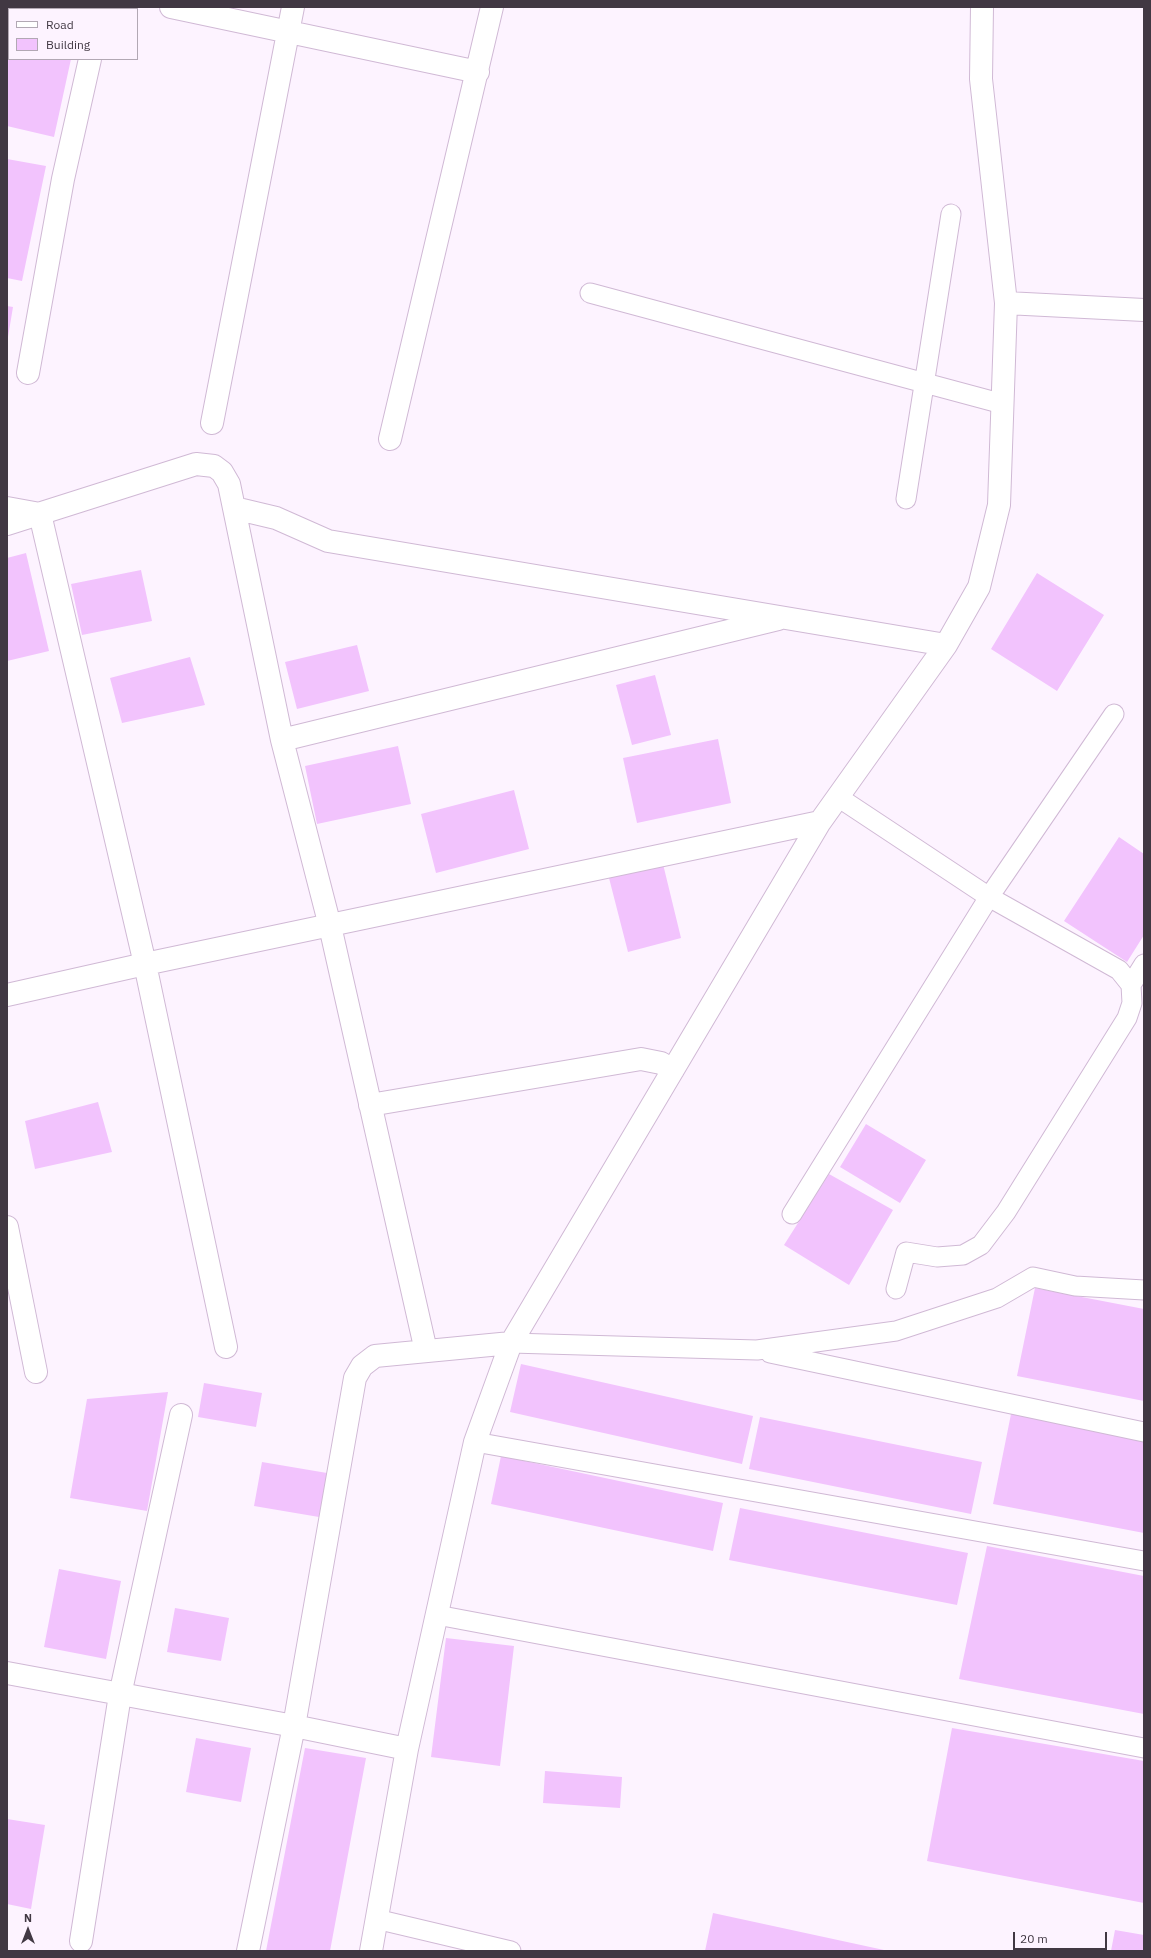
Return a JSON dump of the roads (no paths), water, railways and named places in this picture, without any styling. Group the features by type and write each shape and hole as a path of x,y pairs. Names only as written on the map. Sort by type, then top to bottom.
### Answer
{"street":[{"path":"171,7 478,72"},
{"path":"212,423 293,7"},
{"path":"390,438 478,72 492,7"},
{"path":"371,1951 407,1749 475,1442 512,1343 820,822 946,645 979,586 1000,505 1006,303 980,79 982,7"},
{"path":"28,373 63,179 90,60"},
{"path":"1006,303 1144,310"},
{"path":"7,524 196,464 214,466 222,472 229,484 282,740 330,926 426,1351"},
{"path":"7,508 40,514"},
{"path":"234,508 276,518 328,541 787,617 946,645"},
{"path":"40,514 145,964 226,1347"},
{"path":"282,740 787,617"},
{"path":"7,995 145,964 820,822"},
{"path":"370,1105 641,1059 660,1063 673,1070"},
{"path":"7,1227 36,1372"},
{"path":"248,1951 294,1726 356,1378 362,1366 375,1356 512,1343"},
{"path":"81,1941 120,1695 180,1414"},
{"path":"7,1673 294,1726 407,1749"}],"lane":[{"path":"906,499 951,214"},
{"path":"590,292 1003,404"},
{"path":"792,1214 988,897 1114,714"},
{"path":"838,797 988,897 1119,970 1131,986 1132,1003 1127,1018 1006,1212 985,1240 981,1245 963,1255 937,1257 906,1252 896,1289"},
{"path":"1131,986 1144,964"},
{"path":"512,1343 757,1350 896,1331 998,1298 1033,1277 1075,1286 1144,1290"},
{"path":"757,1350 1144,1432"},
{"path":"475,1442 1144,1561"},
{"path":"437,1615 1144,1748"},
{"path":"376,1920 511,1951"}]}
